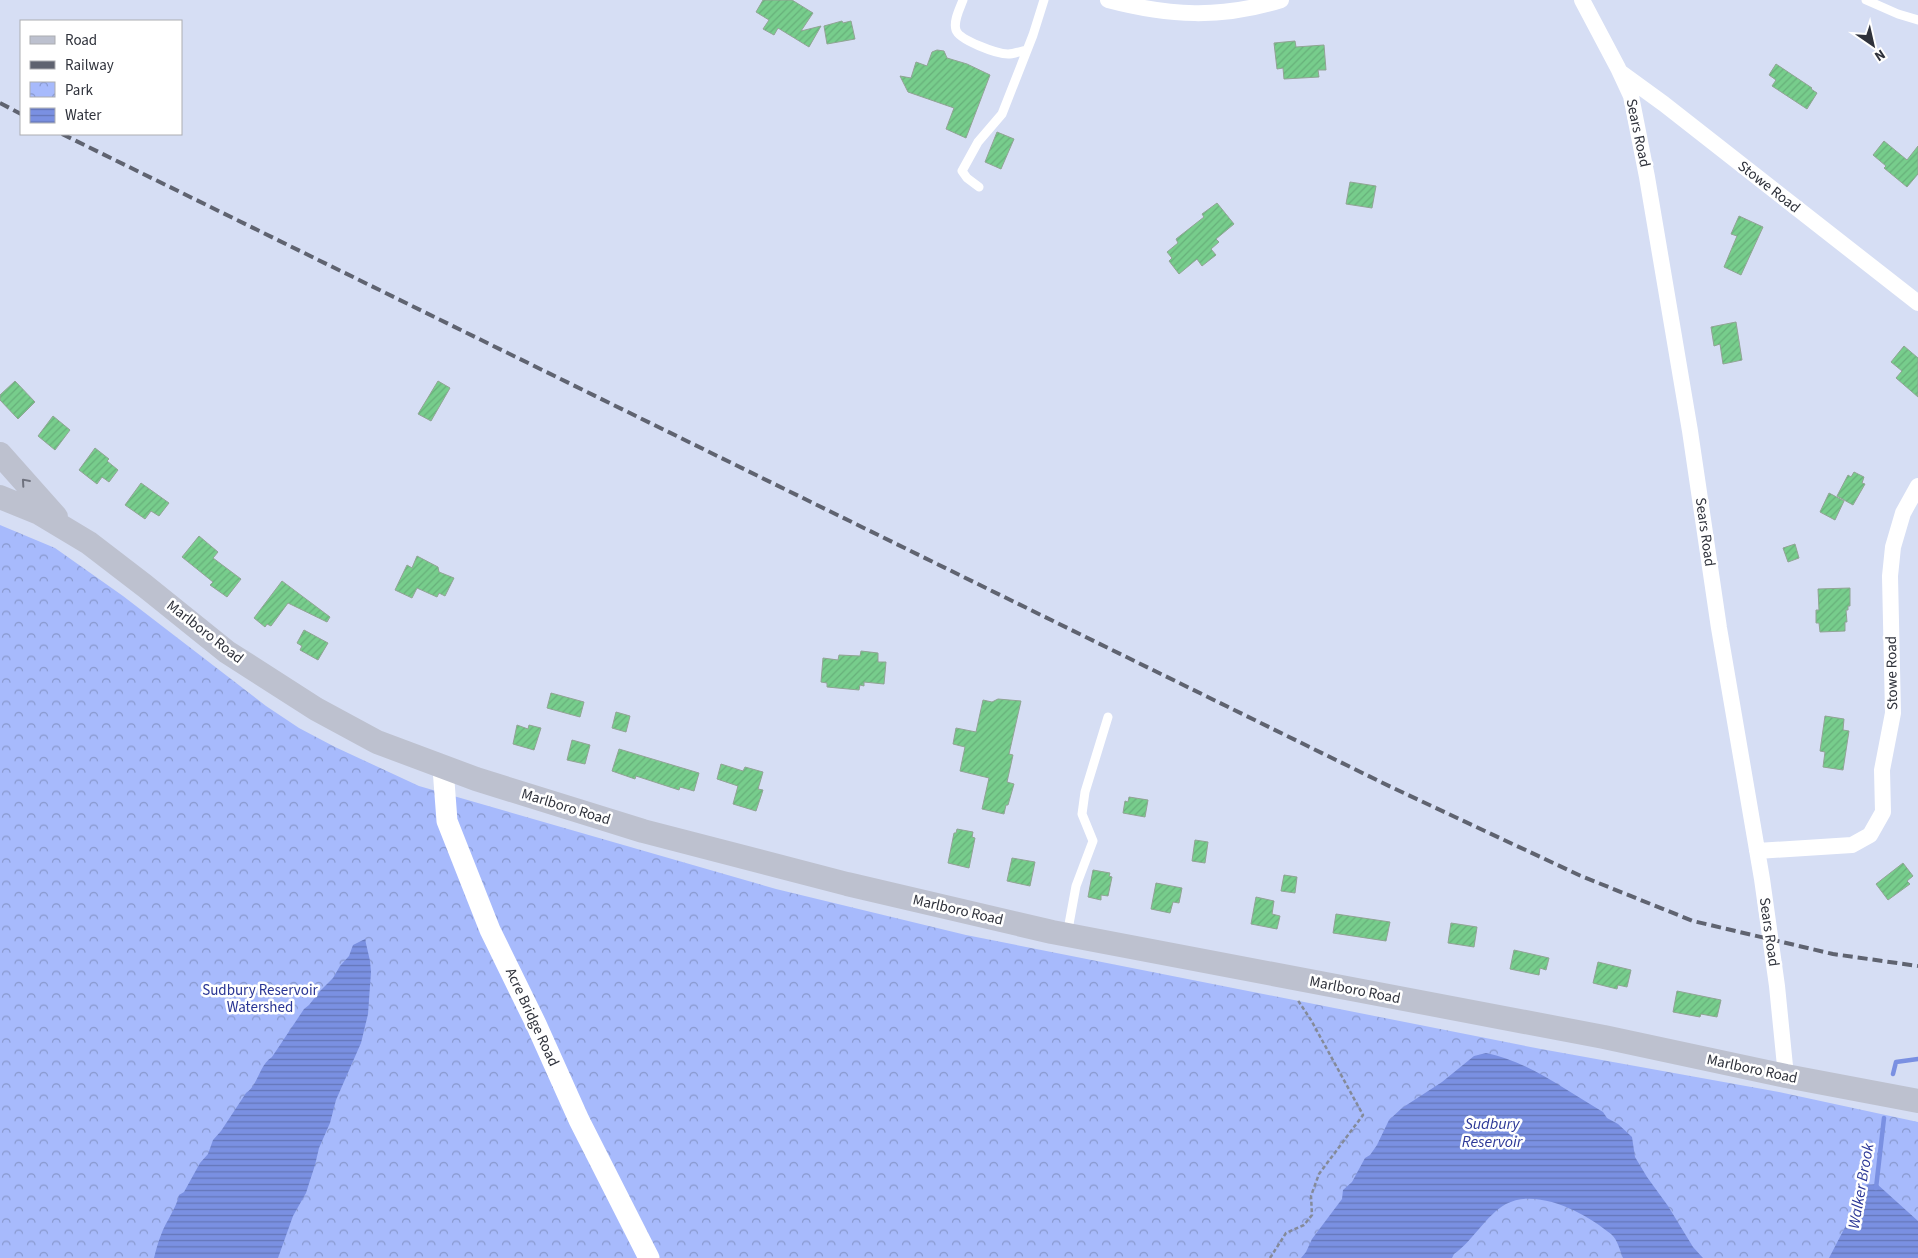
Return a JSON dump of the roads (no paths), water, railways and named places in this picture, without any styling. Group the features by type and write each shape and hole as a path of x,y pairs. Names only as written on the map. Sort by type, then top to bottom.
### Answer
{"main road":[{"name":"Marlboro Road","path":"0,454 69,532"},
{"name":"Marlboro Road","path":"0,497 40,513 117,564 227,652 278,686 377,742 442,768 476,779 644,831 847,884 1066,935 1604,1037 1786,1076 1918,1101"}],"street":[{"path":"1108,0 1137,8 1185,14 1233,11 1281,0"},
{"name":"Sears Road","path":"1582,0 1620,72 1630,96 1649,187 1690,431 1719,628 1757,851 1777,986 1786,1076"},
{"name":"Stowe Road","path":"1620,72 1664,104 1918,303"},
{"name":"Stowe Road","path":"1757,851 1852,845 1870,835 1884,812 1882,770 1893,713 1890,576 1893,547 1903,513 1918,486"},
{"name":"Acre Bridge Road","path":"442,768 447,821 490,930 529,1008 579,1120 649,1258"}],"lane":[{"path":"963,0 955,22 956,30 962,38 1008,54 1027,50"},
{"path":"979,186 967,178 962,171 978,142 1002,114 1044,0"},
{"path":"1866,0 1898,14 1918,20"},
{"path":"1066,935 1076,886 1093,841 1082,814 1085,792 1108,717"}],"water":[{"path":"365,939 371,972 368,1014 361,1043 336,1100 306,1193 293,1216 278,1258 154,1258 160,1238 179,1195 184,1192 200,1163 208,1154 213,1140 246,1093 254,1085 264,1065 272,1057 304,1009 333,978 349,956 353,945"},
{"name":"Sudbury Reservoir","path":"1486,1053 1518,1063 1547,1078 1603,1112 1607,1118 1618,1124 1632,1137 1635,1157 1693,1247 1703,1258 1623,1258 1611,1234 1589,1218 1561,1205 1533,1199 1519,1200 1506,1204 1499,1209 1452,1258 1301,1258 1312,1239 1342,1199 1343,1190 1352,1182 1365,1158 1370,1155 1377,1145 1389,1120 1402,1108 1442,1082 1474,1056"},
{"path":"1877,1184 1918,1221 1918,1258 1829,1258 1867,1185"}],"waterway":[{"name":"Walker Brook","path":"1893,1074 1896,1062 1918,1059"},
{"name":"Walker Brook","path":"1876,1188 1884,1118"}],"railway":[{"path":"0,103 20,113"},
{"path":"64,135 1391,787 1581,876 1693,921 1833,954 1918,966"}],"park label":[{"name":"Sudbury Reservoir Watershed","path":"260,998"}]}
